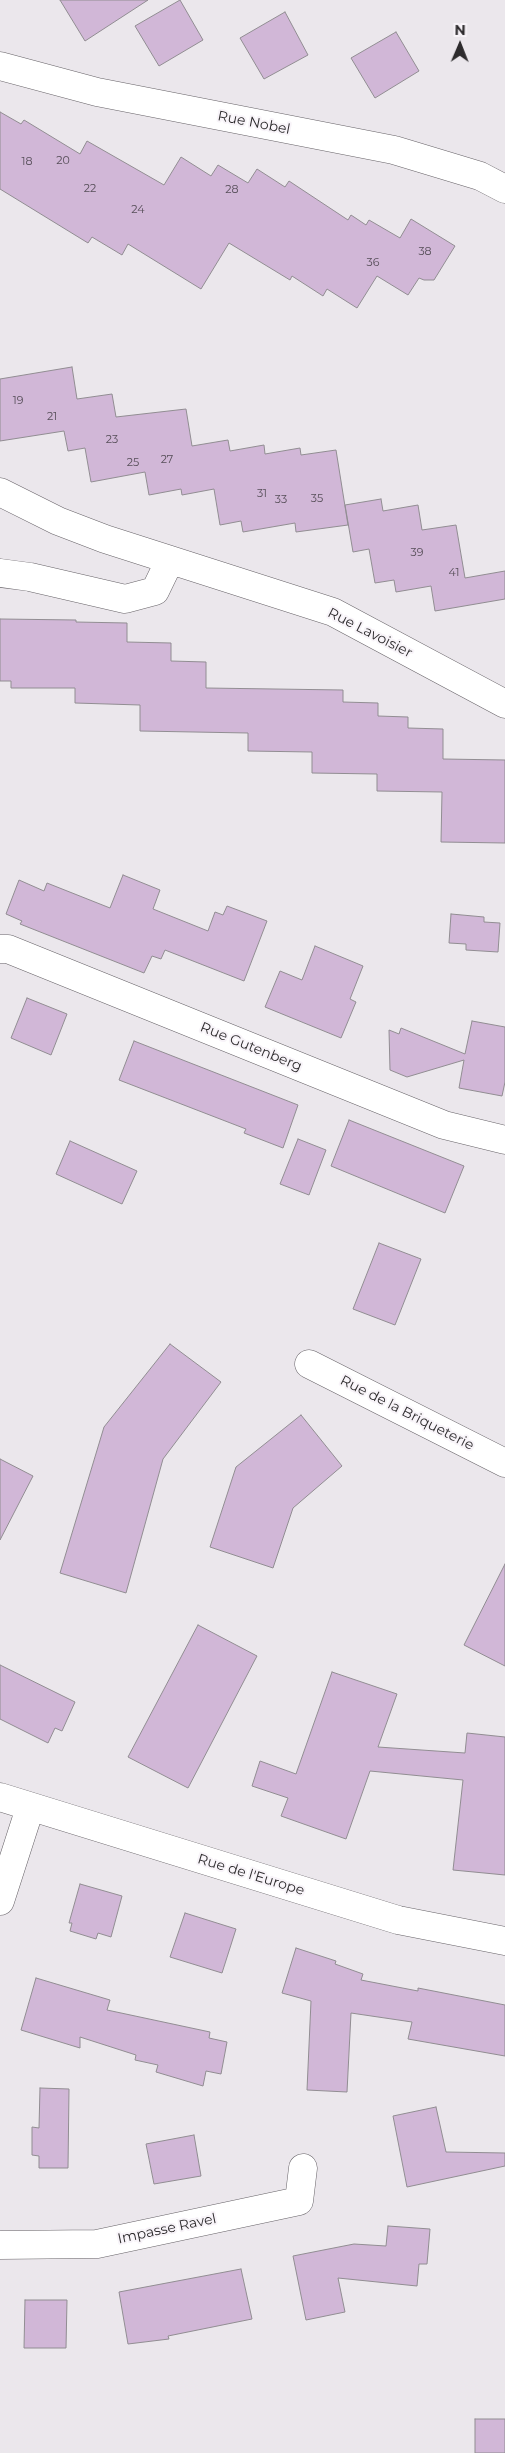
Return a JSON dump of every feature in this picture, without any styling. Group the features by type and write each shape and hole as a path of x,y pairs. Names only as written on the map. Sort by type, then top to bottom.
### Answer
{"street":[{"name":"Rue Nobel","path":"0,66 97,92 394,150 480,176 505,189"},
{"name":"Rue Lavoisier","path":"0,492 58,521 105,539 333,612 505,704"},
{"path":"0,573 30,577 125,599 155,591 170,560"},
{"name":"Rue Gutenberg","path":"0,948 8,949 444,1125 505,1140"},
{"name":"Rue de la Briqueterie","path":"309,1364 505,1463"},
{"name":"Rue de l'Europe","path":"0,1797 30,1808 398,1920 505,1941"},
{"path":"0,1901 30,1808"},
{"name":"Impasse Ravel","path":"0,2245 97,2244 299,2201 303,2168"}],"building":[{"path":"60,0 148,0 85,41"},
{"path":"180,0 203,40 159,66 135,26"},
{"path":"285,12 308,55 264,79 240,38"},
{"path":"396,32 419,71 375,98 351,58"},
{"path":"0,112 21,124 24,120 80,154 87,141 164,185 181,157 211,176 218,165 248,183 257,169 285,187 289,181 348,220 351,215 366,225 369,220 400,238 411,219 455,246 434,280 419,278 408,295 377,276 357,308 327,289 323,296 292,276 290,280 229,243 201,289 128,244 122,255 92,237 88,243 0,189"},
{"path":"72,367 77,399 112,394 116,417 186,409 192,446 228,440 230,451 264,445 265,454 300,448 301,455 336,450 348,525 296,532 295,523 243,532 241,521 220,525 214,489 182,495 181,489 149,495 145,472 91,482 85,448 68,451 64,431 0,441 0,379"},
{"path":"381,499 383,511 418,505 422,530 456,525 465,578 505,571 505,599 435,611 431,586 396,592 394,580 375,583 369,549 353,552 345,505"},
{"path":"0,619 127,623 127,642 171,643 171,661 206,662 206,688 343,690 343,702 378,703 378,716 408,717 408,728 443,729 443,759 505,760 505,843 441,842 442,792 377,791 377,774 312,773 312,752 248,751 248,733 140,731 140,705 75,703 75,688 11,688 11,681 0,681"},
{"path":"123,875 160,890 153,909 208,931 215,912 223,915 227,906 267,921 244,981 165,950 161,959 152,956 144,973 20,924 22,921 6,914 19,880 44,891 47,883 110,908"},
{"path":"451,914 484,917 484,922 500,923 498,952 466,950 466,944 449,943"},
{"path":"315,946 363,966 350,999 356,1002 341,1038 265,1007 280,971 302,980"},
{"path":"27,998 67,1014 51,1055 11,1038"},
{"path":"472,1021 505,1027 505,1082 502,1096 459,1088 464,1060 407,1077 390,1070 389,1030 399,1034 401,1028 465,1054"},
{"path":"134,1041 298,1105 283,1148 244,1133 246,1129 119,1080"},
{"path":"349,1120 464,1166 445,1213 331,1166"},
{"path":"298,1139 326,1150 309,1195 280,1184"},
{"path":"70,1141 137,1171 122,1204 56,1174"},
{"path":"379,1243 421,1259 395,1325 353,1309"},
{"path":"170,1344 221,1382 163,1459 126,1593 60,1573 104,1427"},
{"path":"301,1415 342,1466 293,1508 273,1568 210,1547 236,1467"},
{"path":"0,1459 33,1476 0,1540"},
{"path":"505,1564 505,1666 464,1645"},
{"path":"198,1625 257,1656 188,1788 128,1757"},
{"path":"0,1665 75,1702 62,1731 55,1728 48,1743 0,1719"},
{"path":"332,1672 397,1694 378,1747 465,1753 467,1733 505,1737 505,1875 453,1870 463,1780 370,1771 346,1839 281,1816 288,1798 252,1786 260,1761 296,1774"},
{"path":"80,1884 122,1896 111,1937 98,1933 96,1939 70,1931 72,1923 69,1923"},
{"path":"185,1913 236,1929 222,1973 170,1957"},
{"path":"296,1948 336,1961 335,1964 363,1974 361,1980 418,1991 418,1988 505,2005 505,2056 408,2039 412,2022 351,2013 347,2092 307,2090 311,2001 282,1993"},
{"path":"36,1978 110,2000 107,2010 210,2032 209,2038 227,2042 221,2074 206,2071 203,2086 156,2072 158,2065 135,2060 136,2055 80,2037 80,2048 21,2030"},
{"path":"40,2088 69,2089 68,2168 39,2168 39,2156 32,2155 32,2127 39,2128"},
{"path":"436,2107 446,2152 505,2153 505,2166 407,2187 393,2116"},
{"path":"194,2135 201,2176 154,2184 146,2144"},
{"path":"388,2226 430,2229 427,2264 419,2264 417,2286 338,2278 345,2312 306,2320 293,2256 354,2244 386,2246"},
{"path":"241,2269 252,2319 168,2336 169,2339 128,2344 119,2292"},
{"path":"25,2300 67,2300 66,2348 24,2348"},
{"path":"475,2419 505,2419 505,2453 475,2453"}]}
